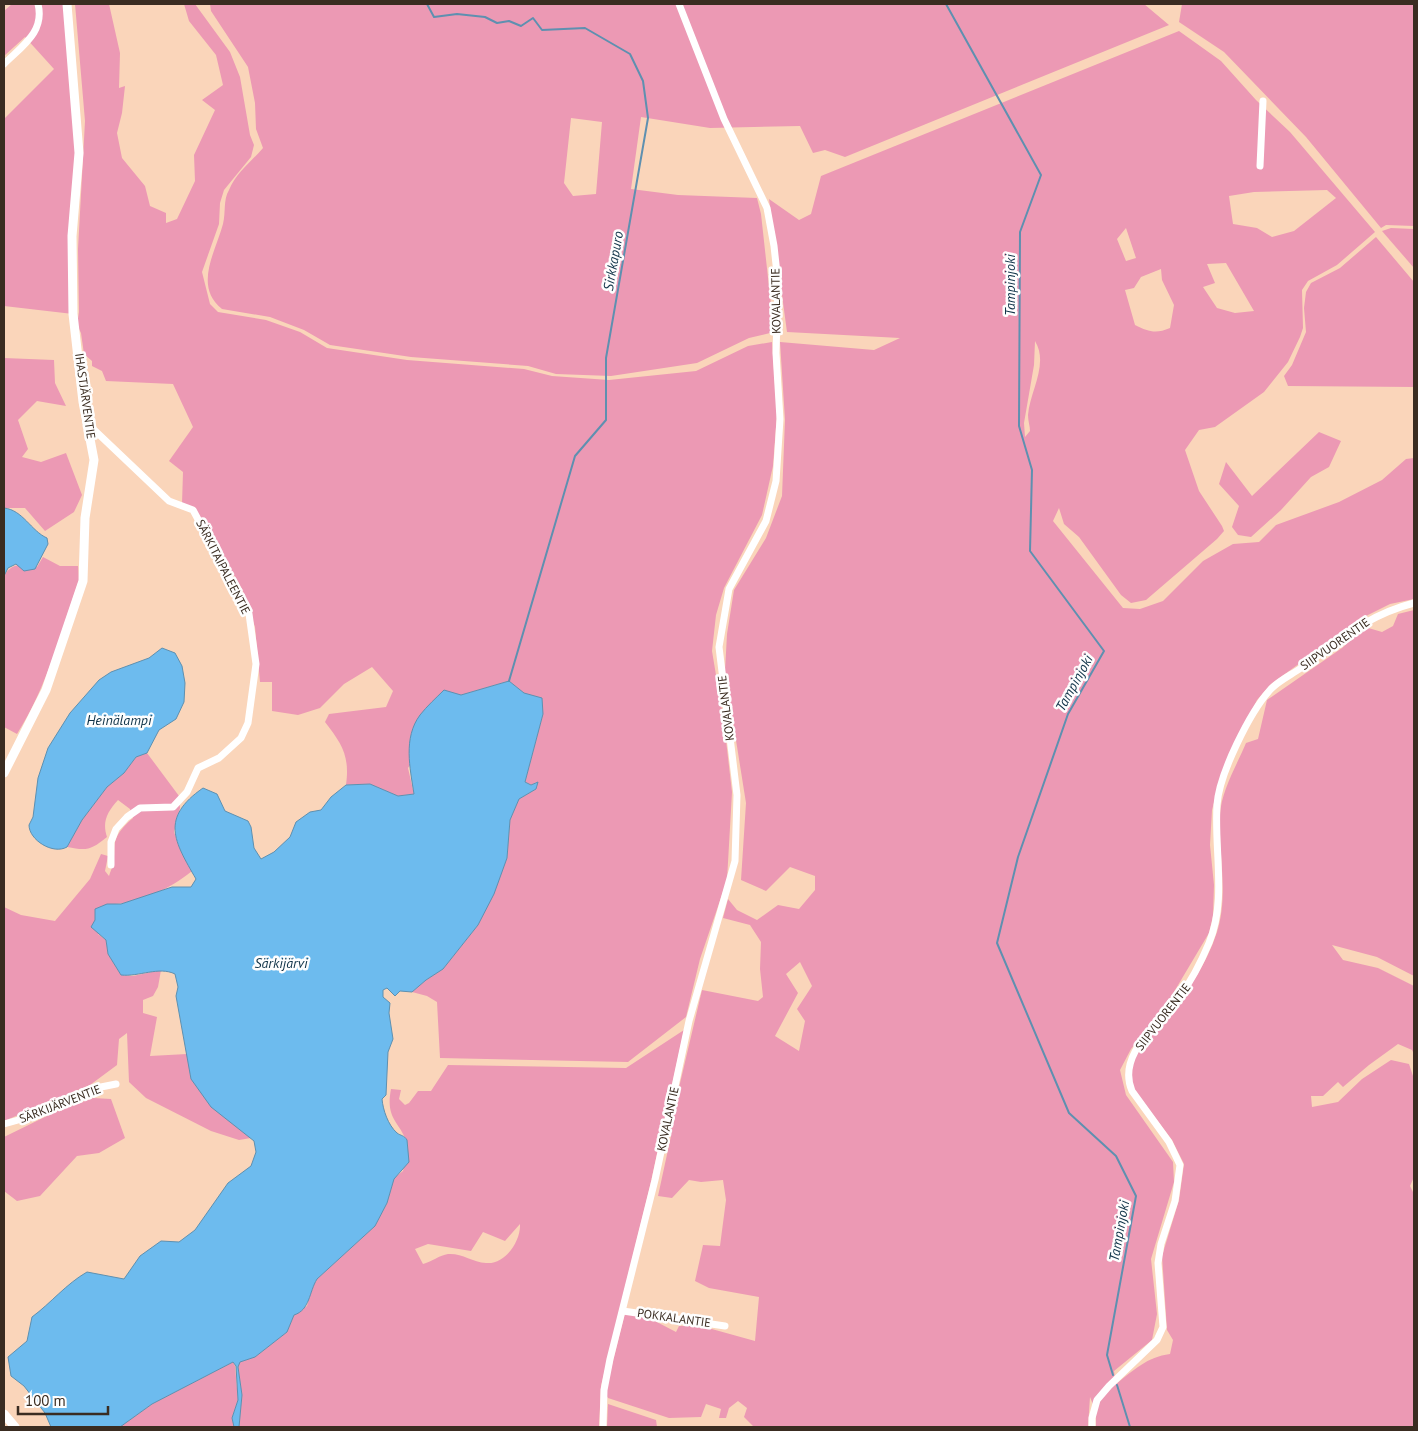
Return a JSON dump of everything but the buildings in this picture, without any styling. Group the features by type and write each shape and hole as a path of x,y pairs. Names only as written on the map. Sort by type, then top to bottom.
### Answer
{"street":[{"path":"4,64 30,38 40,23 38,4"},
{"name":"IHASTJÄRVENTIE","path":"4,773 46,690 83,581 85,518 94,460 89,425 83,402 73,314 72,236 79,153 66,4"},
{"name":"KOVALANTIE","path":"603,1427 604,1390 655,1180 689,1021 735,861 737,795 719,647 729,589 766,522 776,481 780,419 776,353 778,283 774,246 766,208 724,119 679,4"},
{"path":"1260,166 1263,101"},
{"name":"SÄRKITAIPALEENTIE","path":"89,425 169,501 193,510 249,614 256,664 248,724 240,738 219,758 198,768 187,792 173,807 140,808 127,817 116,829 111,842 111,865"},
{"name":"SIIPVUORENTIE","path":"1092,1427 1092,1418 1098,1400 1109,1386 1157,1340 1163,1327 1158,1263 1161,1244 1175,1201 1180,1165 1169,1142 1132,1091 1128,1083 1128,1068 1146,1036 1180,998 1193,978 1213,933 1218,913 1217,802 1223,780 1249,719 1272,687 1364,622 1391,609 1414,603"},
{"name":"SÄRKIJÄRVENTIE","path":"4,1124 36,1115 91,1089 116,1084"},
{"name":"POKKALANTIE","path":"623,1311 724,1326"},
{"path":"4,1414 15,1427"}],"shaded area":[{"path":"12,4 67,4 79,153 73,314 4,306 4,119 54,69 25,37 4,56 4,11"},
{"path":"75,4 109,4 120,53 119,88 125,86 122,113 117,133 122,158 145,186 150,206 166,213 166,223 177,219 195,181 194,155 215,110 202,100 223,85 216,55 189,21 184,4 195,4 230,52 240,77 250,135 254,145 251,157 224,190 220,203 219,224 202,272 210,304 218,312 266,320 300,332 327,348 407,360 524,369 552,376 609,380 696,371 748,346 772,342 777,414 773,466 762,515 724,588 716,615 712,651 724,723 732,792 727,880 700,959 686,1017 628,1062 440,1058 437,1002 427,996 412,992 443,969 478,925 507,858 510,820 519,799 536,789 537,782 531,785 525,782 543,714 524,693 509,681 461,695 408,768 414,794 398,796 370,784 346,785 346,758 336,737 325,722 329,714 386,707 393,691 372,667 344,684 320,708 298,715 272,711 272,682 260,682 255,627 242,589 195,508 182,504 183,472 169,461 193,427 173,384 106,381 102,371 92,366 92,361 84,354 81,333 77,325 79,312 78,249 85,121"},
{"path":"210,4 1144,4 1169,25 845,157 825,150 813,153 800,126 710,128 641,117 631,189 678,195 757,198 761,214 774,332 749,338 697,363 611,376 556,374 528,366 411,357 330,345 304,330 270,317 222,309 213,300 209,290 208,279 212,257 223,224 227,194 236,178 263,148 256,129 255,103 248,67 211,11","holes":["571,118 602,122 596,194 573,196 564,183"]},
{"path":"1182,4 1414,4 1414,226 1386,225 1381,228 1306,137 1224,52 1179,22"},
{"path":"1179,31 1221,61 1256,100 1290,132 1375,232 1337,265 1308,281 1302,290 1303,328 1300,337 1288,362 1264,392 1215,427 1199,430 1185,450 1199,491 1224,531 1217,539 1146,600 1131,603 1121,595 1079,537 1064,524 1059,508 1053,521 1123,608 1140,609 1163,601 1203,561 1233,544 1259,542 1276,525 1339,502 1382,480 1406,459 1414,458 1414,599 1390,604 1364,617 1271,684 1257,700 1222,772 1212,810 1210,845 1214,885 1213,916 1209,933 1165,1007 1131,1049 1120,1070 1126,1095 1173,1162 1174,1182 1151,1259 1157,1314 1152,1340 1114,1371 1116,1384 1148,1361 1170,1354 1173,1340 1167,1330 1162,1256 1179,1200 1184,1164 1172,1140 1133,1088 1130,1070 1133,1059 1192,984 1217,932 1223,889 1220,815 1226,787 1246,743 1258,739 1267,700 1342,648 1365,627 1382,632 1393,626 1398,614 1414,610 1414,976 1377,957 1332,945 1343,960 1378,968 1414,986 1414,1054 1412,1050 1398,1044 1343,1087 1338,1082 1323,1096 1311,1096 1312,1107 1338,1102 1362,1079 1391,1060 1409,1064 1414,1079 1414,1177 1410,1186 1414,1194 1414,1427 1096,1427 1096,1412 1090,1397 1088,1427 754,1427 744,1417 747,1408 738,1401 729,1408 726,1418 719,1418 721,1409 706,1404 701,1417 669,1418 608,1398 605,1393 625,1313 653,1320 676,1332 679,1326 701,1326 755,1341 759,1297 709,1288 695,1281 703,1245 720,1246 726,1200 723,1180 701,1182 689,1180 672,1198 658,1196 671,1136 668,1134 702,990 758,1001 763,997 760,969 761,942 750,925 723,918 728,899 737,910 757,920 778,905 799,909 815,890 815,876 790,867 766,891 741,880 746,803 725,671 727,634 734,590 766,538 782,496 785,420 780,342 874,350 900,338 787,332 769,199 799,220 811,214 821,176","holes":["1327,190 1336,198 1294,231 1272,237 1257,228 1233,224 1229,196 1254,192","1126,228 1136,258 1126,261 1117,239","1226,263 1254,311 1235,313 1217,308 1203,287 1215,283 1207,264","1161,269 1162,280 1174,305 1170,328 1152,331 1135,325 1125,290 1134,288 1141,277","1035,341 1040,359 1038,378 1029,406 1030,431 1025,437 1024,423 1034,365","800,962 812,986 797,1009 805,1021 799,1051 775,1036 798,993 786,974"]},
{"path":"1391,228 1414,229 1414,268 1382,231"},
{"path":"1376,237 1414,282 1414,387 1288,386 1284,376 1292,365 1306,332 1304,308 1306,292 1311,283 1340,268"},
{"path":"4,358 54,360 55,383 66,406 37,401 18,420 28,449 22,457 41,462 66,453 82,495 74,512 45,531 25,508 4,508"},
{"path":"1319,432 1341,441 1329,467 1311,477 1281,510 1251,537 1238,535 1232,527 1239,506 1219,484 1226,462 1252,496"},
{"path":"43,557 60,566 78,566 79,580 45,678 28,716 17,734 4,727 4,576 14,566 37,567"},
{"path":"147,753 179,796 180,808 174,832 182,854 192,871 152,895 130,902 107,904 98,934 106,940 108,954 121,975 133,976 161,970 158,987 153,996 143,1000 143,1013 157,1017 150,1056 187,1054 191,1079 238,1128 251,1138 239,1140 211,1131 146,1098 129,1082 127,1033 119,1039 117,1065 90,1085 4,1121 4,907 21,915 55,921 90,879 101,854 108,856 105,871 109,876 113,866 118,834 133,818 130,809 118,800 106,817 107,837 97,845 88,848 67,847 82,820 107,787 124,773 136,757"},
{"path":"684,1030 650,1186 601,1386 599,1427 239,1427 242,1395 238,1367 240,1361 255,1357 287,1332 294,1315 307,1306 311,1289 317,1279 375,1226 387,1203 394,1178 403,1171 408,1145 392,1114 390,1107 391,1089 401,1090 399,1099 405,1105 409,1103 418,1091 431,1091 448,1065 626,1068","holes":["520,1224 520,1231 511,1251 493,1263 448,1254 423,1264 415,1249 428,1244 471,1251 483,1232 505,1241"]},
{"path":"93,1098 111,1099 125,1138 99,1153 77,1156 40,1196 17,1201 4,1191 4,1137 55,1112"},
{"path":"233,1362 238,1400 232,1418 234,1427 120,1427 152,1404"},
{"path":"608,1404 656,1420 657,1427 607,1427"}],"water":[{"path":"4,508 22,517 36,531 47,538 48,544 35,569 24,571 16,564 8,568 4,576"},
{"name":"Heinälampi","path":"162,648 175,653 182,666 185,683 184,702 176,719 159,730 147,753 136,757 124,773 107,787 82,820 67,847 55,849 43,845 33,836 29,825 33,817 38,778 48,748 70,713 99,680 111,672 149,658"},
{"name":"Särkijärvi","path":"509,681 524,693 542,698 543,714 525,782 531,785 538,782 536,789 519,799 510,820 507,858 494,894 478,925 443,969 412,992 400,991 395,996 387,988 383,990 383,997 390,1003 389,1013 393,1039 388,1052 386,1095 382,1099 386,1117 391,1126 407,1140 409,1162 394,1179 387,1203 375,1226 317,1279 306,1305 299,1313 294,1315 287,1332 255,1357 240,1362 238,1367 242,1395 239,1427 234,1427 232,1418 238,1400 236,1366 233,1362 152,1404 120,1427 51,1427 45,1413 24,1386 11,1376 8,1357 27,1341 32,1317 72,1282 87,1272 124,1279 140,1256 161,1241 179,1242 195,1230 228,1183 251,1166 256,1152 254,1141 211,1107 191,1079 176,996 178,987 175,974 156,971 135,975 121,975 108,954 106,940 91,927 95,920 95,909 107,904 121,904 172,887 191,887 196,879 177,841 176,820 189,799 203,788 217,794 225,811 248,821 251,827 254,848 261,859 274,852 290,837 296,822 310,812 321,810 331,797 346,785 370,784 398,796 414,794 409,753 411,733 420,715 444,690 461,695"}],"waterway":[{"name":"Sirkkapuro","path":"427,4 434,17 457,14 485,17 497,23 509,21 521,26 533,18 542,30 585,28 630,54 643,81 648,118 606,358 606,420 575,456 509,681"},
{"name":"Tampinjoki","path":"946,4 1041,175 1020,232 1019,426 1032,470 1030,551 1104,651 1068,714 1018,857 997,943 1069,1113 1116,1156 1136,1196 1107,1355 1113,1375"},
{"name":"Tampinjoki","path":"1117,1385 1130,1427"}]}
